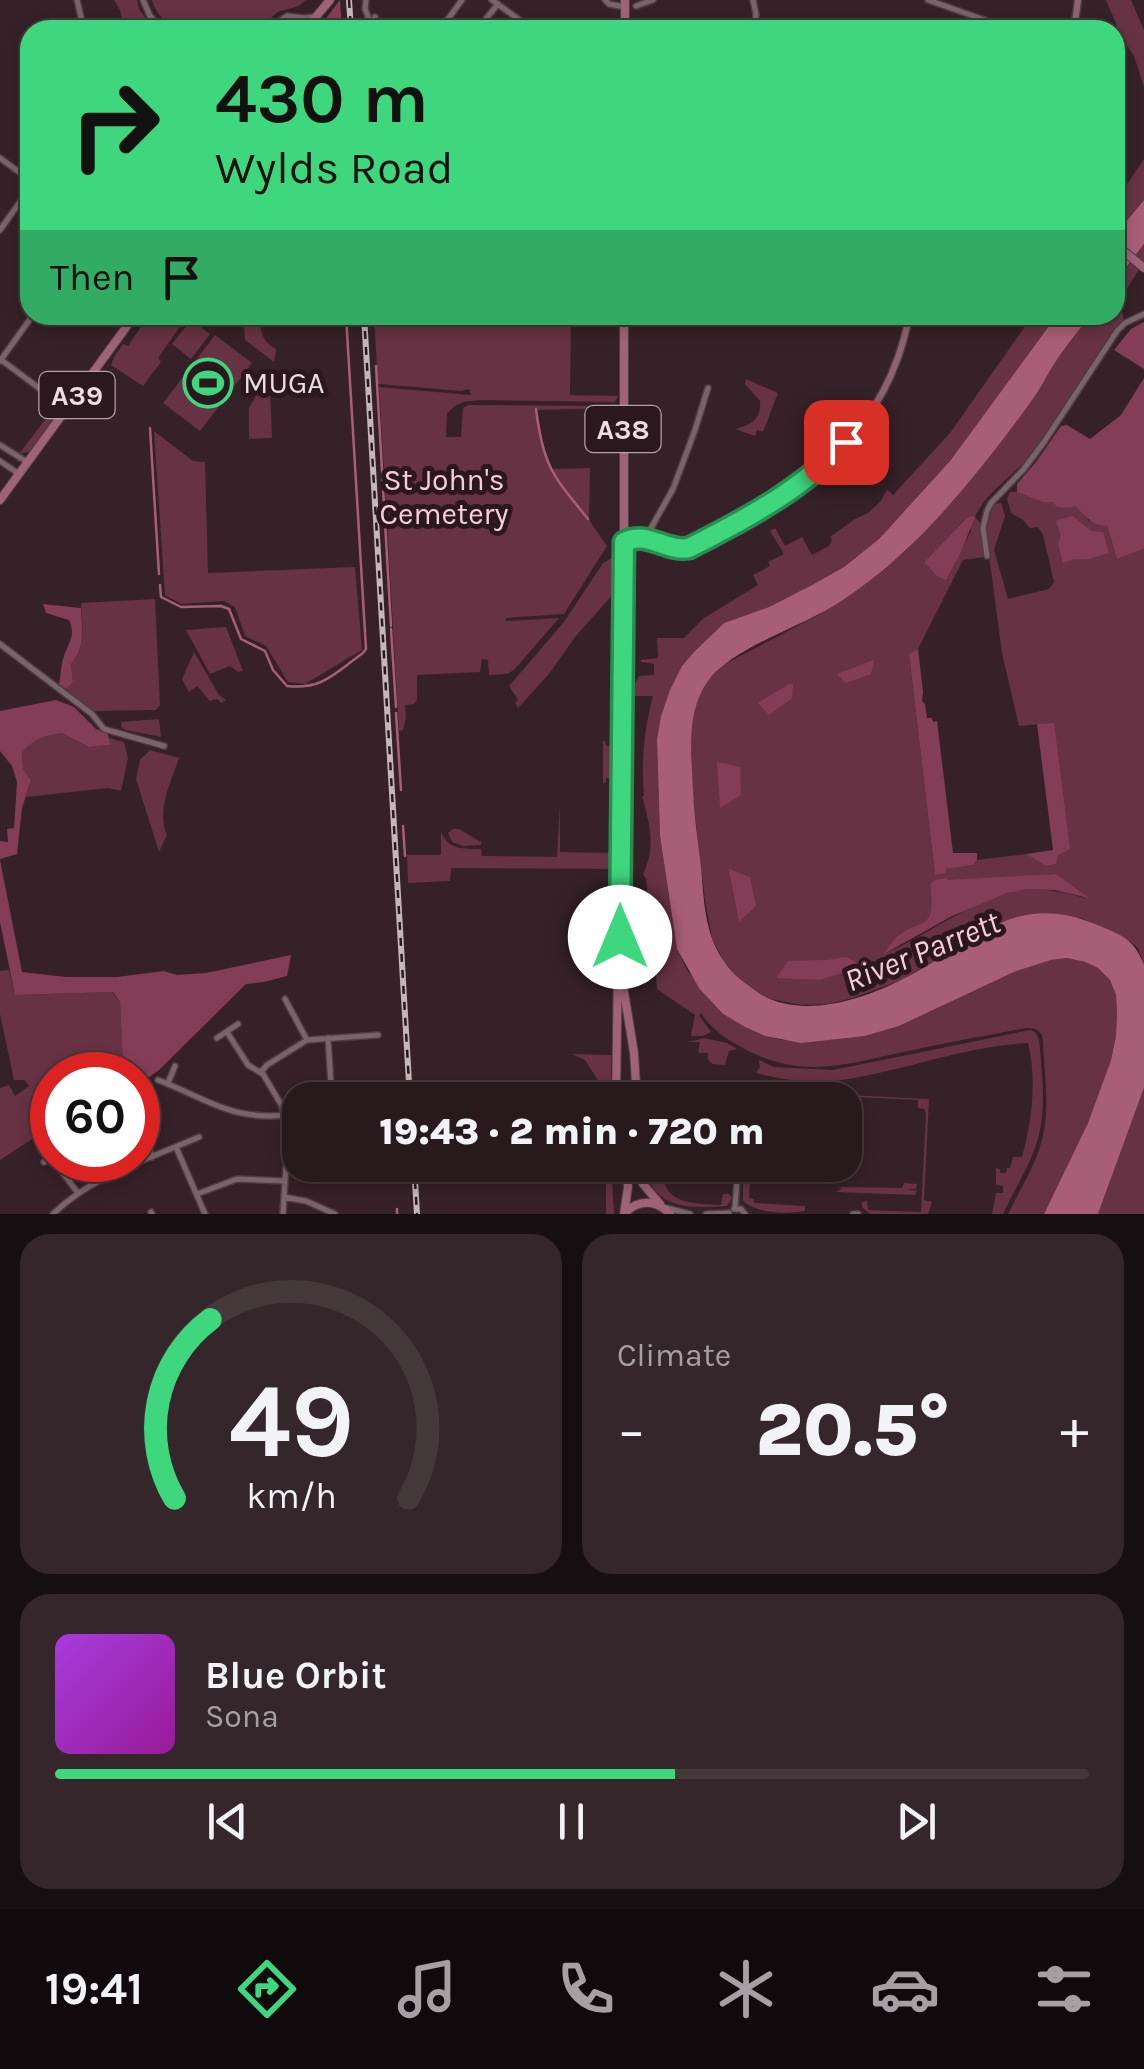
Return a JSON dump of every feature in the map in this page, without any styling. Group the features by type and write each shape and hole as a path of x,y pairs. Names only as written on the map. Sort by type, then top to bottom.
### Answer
{"main road":[{"path":"312,20 330,0"},
{"name":"A39","path":"0,500 128,325"},
{"name":"A38","path":"616,1082 624,325"},
{"name":"A38","path":"619,953 635,1082"},
{"path":"624,1214 627,1182"},
{"path":"644,1182 665,1209"},
{"path":"624,1214 640,1203 665,1209"}],"street":[{"path":"606,0 614,6 624,2"},
{"path":"636,6 653,0"},
{"path":"928,0 989,20"},
{"path":"495,2 519,20"},
{"path":"294,16 297,20"},
{"path":"281,20 315,16"},
{"path":"0,230 20,202"},
{"path":"26,325 0,360 67,409"},
{"path":"624,542 633,537 646,538 678,550 689,548 812,476 871,410 897,362 907,325"},
{"path":"986,556 983,528 991,503 1044,442 1122,325"},
{"path":"646,538 677,478 708,388"},
{"path":"0,445 28,462"},
{"path":"0,461 19,474"},
{"path":"0,644 92,714 104,729 164,746"},
{"path":"285,999 307,1040"},
{"path":"217,1038 238,1024"},
{"path":"227,1032 248,1065 261,1072 282,1108"},
{"path":"261,1072 307,1040 378,1034"},
{"path":"328,1038 331,1082"},
{"path":"168,1084 175,1066"},
{"path":"160,1081 232,1112 252,1117 282,1115"},
{"path":"160,1154 199,1137"},
{"path":"176,1147 202,1213"},
{"path":"196,1194 237,1179 282,1182"},
{"path":"70,1182 78,1192"},
{"path":"53,1214 78,1192 99,1182"},
{"path":"283,1214 285,1182"},
{"path":"731,1212 735,1182"},
{"path":"284,1198 306,1200 336,1214"},
{"path":"665,1209 690,1214"},
{"path":"706,1214 741,1210 745,1214"}],"green space":[{"path":"114,0 137,0 147,20 122,20"},
{"path":"152,0 306,0 270,20 164,20"},
{"path":"1106,0 1131,0 1144,30 1144,87 1125,42 1125,20 1114,20"},
{"path":"1144,159 1144,200 1125,223 1126,200 1125,187"},
{"path":"1144,244 1144,262 1125,294 1125,269"},
{"path":"142,325 181,325 143,386 111,365 123,344 128,346"},
{"path":"187,325 198,325 210,334 191,359 172,344"},
{"path":"261,325 265,340 276,349 274,362 245,340 244,327"},
{"name":"St John's Cemetery","path":"375,325 571,325 570,395 618,396 615,402 479,400 463,402 447,413 446,437 461,437 463,408 468,405 614,406 537,410 552,469 590,468 589,520 607,546 564,614 506,618 559,618 514,670 489,675 488,660 482,659 480,672 417,675 417,700 405,705 403,730 399,731 379,387 471,395 469,389 378,384"},
{"path":"1026,325 1050,325 950,461 879,539 844,567 812,585 769,607 724,623 682,666 661,716 657,739 660,836 677,949 687,970 723,1014 765,1036 782,1040 865,1036 899,1026 1014,972 1051,960 1067,958 1098,968 1110,980 1116,995 1116,1036 1111,1060 1088,1123 1044,1214 1008,1214 1044,1131 1043,1042 1036,1029 847,1064 806,1067 764,1058 741,1047 724,1037 701,1013 711,1032 691,1036 695,1015 657,989 655,937 643,874 651,845 642,796 643,758 653,696 629,696 639,676 654,675 654,664 641,660 658,658 657,638 684,638 704,618 758,585 753,575 784,554 770,531 775,528 785,546 802,537 812,555 829,546 830,537 868,513 887,490 893,495 950,433"},
{"path":"1082,325 1121,325 1033,453 980,508 975,517 981,524 984,557 963,560 918,649 909,655 935,875 945,869 973,865 977,860 1026,854 1046,866 1056,864 1054,723 1019,726 1002,653 986,533 994,504 1001,503 1005,516 994,550 1008,599 1049,589 1054,582 1043,535 1038,527 1030,528 1011,513 1007,499 1010,492 1017,492 1043,501 1075,505 1089,521 1107,526 1117,559 1144,549 1144,965 1138,948 1131,942 1081,918 998,922 902,980 853,998 802,1005 766,998 738,978 712,938 693,798 691,736 698,697 723,665 820,614 867,583 905,551 973,476 1032,400","holes":["967,518 971,531 946,580 924,562","1055,874 1085,898 1044,890 1012,892 975,906 886,953 895,939 928,920 933,907 930,885"]},
{"name":"MUGA","path":"215,335 252,363 200,431 163,403"},
{"path":"746,379 778,393 763,432 757,430 755,436 735,429 750,424 759,413 760,401 745,384"},
{"path":"270,390 272,438 249,439 249,408 259,391"},
{"path":"56,405 58,413 32,451 19,454"},
{"path":"154,431 193,461 205,462 208,573 355,567 362,650 305,684 288,682 266,646 245,636 235,607 224,601 181,604 165,595"},
{"path":"616,556 614,593 518,708 518,700 509,686 564,622 603,563"},
{"path":"155,599 160,705 156,710 93,711 66,689 73,682 71,664 81,643 81,603"},
{"path":"226,627 243,671 230,666 210,674 186,630"},
{"path":"194,652 219,695 226,700 221,703 217,699 210,701 197,686 189,692 182,679"},
{"path":"159,719 161,737 126,730 121,722"},
{"path":"62,733 89,747 109,745 109,738 124,742 128,758 121,791 108,788 26,797 31,780 23,769 22,753 35,739"},
{"path":"603,741 606,746 610,746 610,741 616,744 613,783 606,778 603,783"},
{"path":"150,750 179,758 166,796 163,816 167,835 159,852 136,779 140,760"},
{"path":"560,804 560,852 614,853 609,869 451,868 450,881 408,883 407,855 441,855 441,831 447,842 481,849 482,856 557,857"},
{"path":"459,829 481,845 452,842 448,833"},
{"path":"9,970 15,995 112,992 120,1002 122,1052 30,1052 30,1140 0,1160 0,1088 9,1085 15,1096 29,1086 24,1080 14,1080 0,1014 0,971"},
{"path":"1035,1032 1039,1039 1043,1091 1040,1130 1003,1214 992,1214 996,1193 1003,1193 1003,1186 996,1185 996,1168 1006,1173 1013,1157 1022,1157 1032,1100 1028,1043 979,1049 834,1081 756,1073 759,1060 774,1067 833,1070"},
{"path":"704,1038 737,1049 729,1051 725,1065 713,1064 708,1053 698,1053 700,1042 689,1042"},
{"path":"572,1054 611,1055 611,1082 599,1082 585,1060"},
{"path":"1144,1088 1144,1214 1098,1214"},
{"path":"862,1096 929,1099 924,1200 932,1202 928,1214 870,1214 862,1202 867,1201 868,1210 921,1212 926,1113 918,1108 918,1100"},
{"path":"606,1182 612,1182 614,1214 606,1214"},
{"path":"650,1182 664,1182 674,1196 694,1203 721,1205 723,1194 732,1198 727,1206 687,1206 675,1204"},
{"path":"743,1182 750,1182 749,1198 754,1203 805,1206 805,1211 772,1212 743,1201"},
{"path":"904,1183 917,1184 916,1189 907,1189 917,1191 915,1195 836,1192 842,1188 836,1187 902,1188"}],"shaded area":[{"path":"340,0 341,20 325,20"},
{"path":"1144,200 1144,244 1125,269 1125,223"},
{"path":"1144,322 1144,369 1114,350 1131,329"},
{"name":"River Parrett","path":"1050,325 1082,325 1034,398 975,475 913,543 856,591 743,652 708,681 696,706 692,734 704,904 710,932 730,969 767,998 802,1006 837,1003 870,993 925,967 992,926 1039,913 1066,915 1095,924 1131,943 1144,965 1144,1088 1098,1214 1044,1214 1088,1123 1111,1060 1116,1036 1116,995 1110,980 1098,968 1067,958 1051,960 1014,972 899,1026 865,1036 801,1043 765,1036 723,1014 699,988 677,949 660,836 657,739 661,716 682,666 724,623 769,607 844,567 879,539 950,461"},
{"path":"1144,378 1144,549 1117,559 1107,526 1093,522 1075,506 1057,507 1053,502 1017,492 1017,484 1061,426 1067,425 1090,439 1121,415"},
{"path":"1073,516 1091,531 1103,532 1109,553 1063,563 1056,521"},
{"path":"975,517 961,552 946,580 937,576 924,562"},
{"path":"43,604 81,608 81,644 71,664 73,682 66,689 59,684 71,625 69,620 46,613"},
{"path":"918,649 922,701 927,718 937,721 953,853 977,853 973,865 946,869 946,873 935,875 909,654"},
{"path":"874,660 871,674 846,683 837,674"},
{"path":"793,684 792,698 769,715 758,703"},
{"path":"56,700 74,707 96,729 108,734 110,745 89,747 62,733 40,738 22,753 23,769 31,780 22,808 17,854 0,859 0,841 8,842 7,829 14,828 17,782 12,766 0,751 0,711"},
{"path":"1054,723 1070,849 1058,855 1056,864 1046,866 1026,854 1053,850 1037,724"},
{"path":"717,762 740,767 741,795 720,808"},
{"path":"0,860 22,972 66,977 117,977 164,971 177,975 206,973 291,955 287,976 246,984 160,1069 160,1052 122,1052 120,1002 113,992 15,995 0,922"},
{"path":"729,869 750,877 756,906 739,922"},
{"path":"1056,874 1089,898 1054,890 1007,893 952,916 884,954 903,933 928,918 930,885 935,880"},
{"path":"846,957 863,966 820,980 776,978 788,961"}],"waterway":[{"path":"160,585 161,597 181,607 229,609 241,639 265,651 273,670 287,686 319,683 366,649 347,325"},
{"path":"376,366 391,626"},
{"path":"536,409 546,458 588,519"},
{"path":"150,428 159,574"},
{"path":"391,629 396,707"},
{"path":"396,713 401,790"},
{"path":"403,826 405,856"},
{"path":"397,1209 397,1214"}],"railway":[{"path":"349,0 350,20"},
{"path":"365,325 409,1082"},
{"path":"415,1182 417,1214"}],"place":[{"name":"MUGA","path":"208,383"}],"route":[{"path":"620,937 624,542 637,537 678,550 689,548 798,487 846,442"}]}
